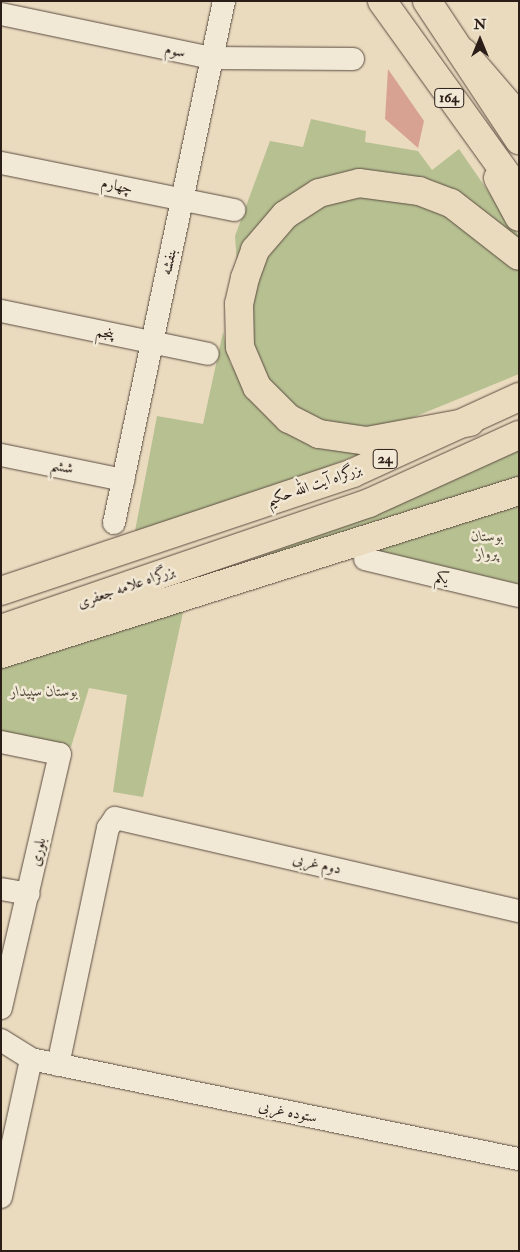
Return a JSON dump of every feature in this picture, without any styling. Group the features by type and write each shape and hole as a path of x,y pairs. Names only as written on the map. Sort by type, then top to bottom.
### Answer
{"main road":[{"name":"164","path":"382,1 482,145 519,192"},
{"name":"164","path":"427,1 463,52 519,140"},
{"path":"463,52 519,117"},
{"path":"482,145 519,217"},
{"path":"470,422 368,441 319,434 289,419 271,406 247,370 240,347 238,312 255,250 285,215 302,203 359,183 419,191 451,203 519,256"},
{"name":"بزرگراه آیت الله حکیم","path":"1,591 353,473 470,422 519,397"},
{"name":"بزرگراه علامه جعفری","path":"1,629 369,502 519,435"},
{"path":"1,654 519,491"}],"street":[{"name":"بنفشه","path":"114,523 224,1"},
{"name":"سوم","path":"1,14 211,58 353,59"},
{"name":"چهارم","path":"1,163 234,210"},
{"name":"پنجم","path":"1,311 208,354"},
{"name":"ششم","path":"1,454 124,480"},
{"name":"یکم","path":"365,559 519,596"},
{"name":"بلوری","path":"1,742 60,754 1,1008"},
{"name":"دوم غربی","path":"58,1065 108,828 116,818 519,911"},
{"path":"1,889 29,894"},
{"name":"ستوده غربی","path":"4,1047 31,1059 58,1065 519,1159"},
{"path":"1,1197 31,1059"}],"green space":[{"path":"311,119 366,131 365,142 418,151 432,170 459,149 519,236 519,245 431,183 392,173 362,172 237,265 235,236 270,141 303,147"},
{"path":"351,192 432,205 509,258 519,270 519,374 385,429 314,425 258,370 247,317 262,259 311,207"},
{"path":"223,332 230,363 268,418 289,433 383,445 283,484 135,531 157,416 203,424"},
{"path":"519,450 519,480 225,570 349,523"},
{"name":"بوستان پرواز","path":"519,501 519,584 370,550"},
{"name":"بوستان سپیدار","path":"184,608 143,797 113,792 127,695 89,688 71,747 1,734 1,658"}],"building":[{"path":"388,69 424,121 418,148 385,119"}]}
